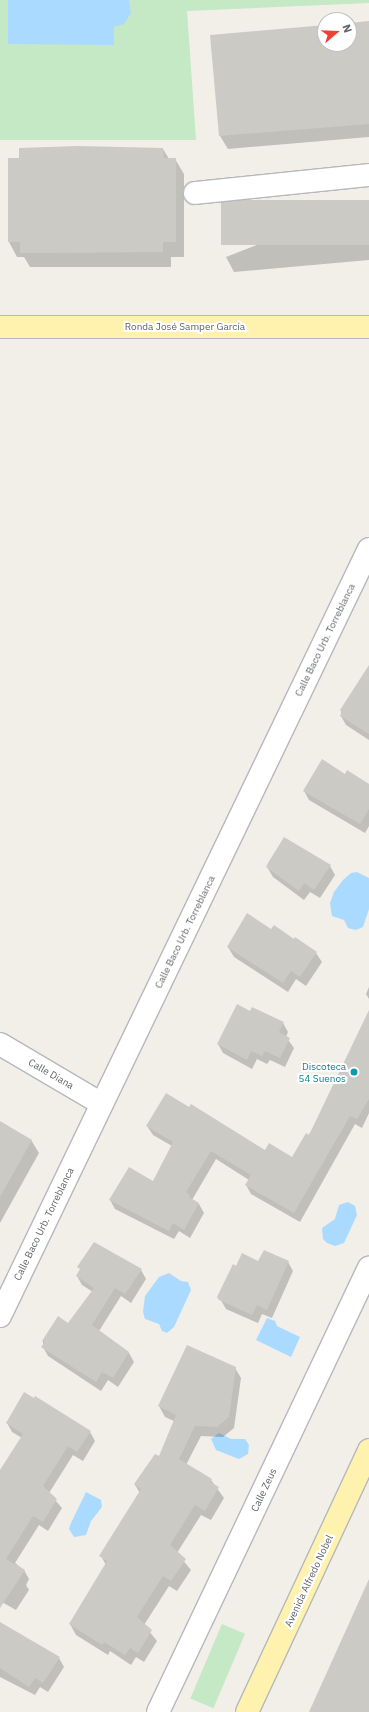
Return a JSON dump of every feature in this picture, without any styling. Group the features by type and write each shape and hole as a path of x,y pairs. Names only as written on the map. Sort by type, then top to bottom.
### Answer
{"main road":[{"name":"Ronda José Samper García","path":"0,327 369,327"},
{"name":"Avenida Alfredo Nobel","path":"247,1712 369,1450"}],"street":[{"path":"195,192 369,175"},
{"name":"Calle Baco Urb. Torreblanca","path":"0,1316 369,549"},
{"name":"Calle Diana","path":"0,1044 102,1104"},
{"name":"Calle Zeus","path":"158,1712 369,1267"}],"green space":[{"path":"0,0 369,0 369,3 187,11 196,140 0,140"},
{"path":"222,1624 245,1634 213,1708 190,1699"}],"water":[{"path":"8,0 129,0 131,13 124,24 114,27 114,45 8,44"},
{"path":"357,872 369,878 369,909 363,927 356,930 348,928 344,920 332,916 330,903 334,892 343,880 351,873"},
{"path":"348,1202 355,1206 357,1215 344,1243 335,1246 327,1243 323,1239 322,1228 335,1219 339,1205"},
{"path":"169,1273 181,1281 188,1282 191,1290 174,1327 167,1333 162,1331 159,1324 145,1319 143,1312 145,1296 159,1277"},
{"path":"267,1318 275,1321 277,1326 300,1337 291,1357 256,1340"},
{"path":"219,1433 231,1439 245,1439 249,1445 248,1454 239,1459 216,1450 211,1439"},
{"path":"86,1492 101,1500 102,1507 91,1521 86,1535 74,1537 69,1529"}],"building":[{"path":"369,21 369,124 219,136 210,35 317,26 317,52 357,52 357,22"},
{"path":"78,146 163,148 164,158 176,158 176,242 163,242 163,252 20,253 20,242 8,242 8,158 19,158 19,148"},
{"path":"221,200 369,200 369,245 221,245"},
{"path":"369,665 369,734 340,716 342,712 340,710"},
{"path":"322,759 345,774 347,770 369,784 369,809 360,824 303,791"},
{"path":"284,837 331,865 314,890 304,883 299,891 266,867"},
{"path":"247,913 271,929 274,925 294,939 295,937 317,952 300,977 291,971 283,983 227,947"},
{"path":"237,1004 250,1011 252,1007 284,1022 279,1032 290,1038 280,1058 265,1051 262,1056 251,1051 247,1060 217,1044"},
{"path":"369,1010 369,1099 357,1119 350,1116 294,1213 245,1185 251,1175 211,1151 186,1192 190,1195 189,1197 199,1203 184,1230 173,1223 169,1231 109,1200 129,1167 153,1181 173,1142 146,1126 166,1093 189,1107 191,1104 265,1150 269,1143 292,1157 306,1133 309,1135"},
{"path":"0,1121 32,1140 0,1197"},
{"path":"94,1242 142,1269 125,1294 115,1288 92,1325 129,1352 113,1378 102,1372 96,1382 41,1347 45,1342 42,1341 58,1316 68,1323 94,1288 76,1276 80,1269 77,1267"},
{"path":"264,1250 289,1261 267,1310 257,1305 252,1315 219,1300 217,1297 233,1264 236,1266 242,1253 258,1261"},
{"path":"187,1345 236,1367 229,1417 217,1427 195,1426 179,1459 212,1479 210,1482 219,1487 205,1511 195,1505 170,1545 186,1559 171,1581 163,1576 137,1617 152,1630 138,1653 130,1648 125,1655 104,1642 102,1645 69,1624 107,1561 99,1556 141,1489 134,1484 155,1454 159,1456 176,1415 158,1406"},
{"path":"24,1392 34,1398 35,1396 91,1431 77,1452 68,1446 43,1486 57,1499 43,1522 33,1516 6,1559 25,1570 0,1608 0,1470 23,1434 6,1423"},
{"path":"369,1579 369,1712 309,1712"},
{"path":"0,1622 60,1657 43,1683 35,1678 29,1687 0,1668"}],"place":[{"name":"Discoteca 54 Suenos","path":"354,1072"}]}
